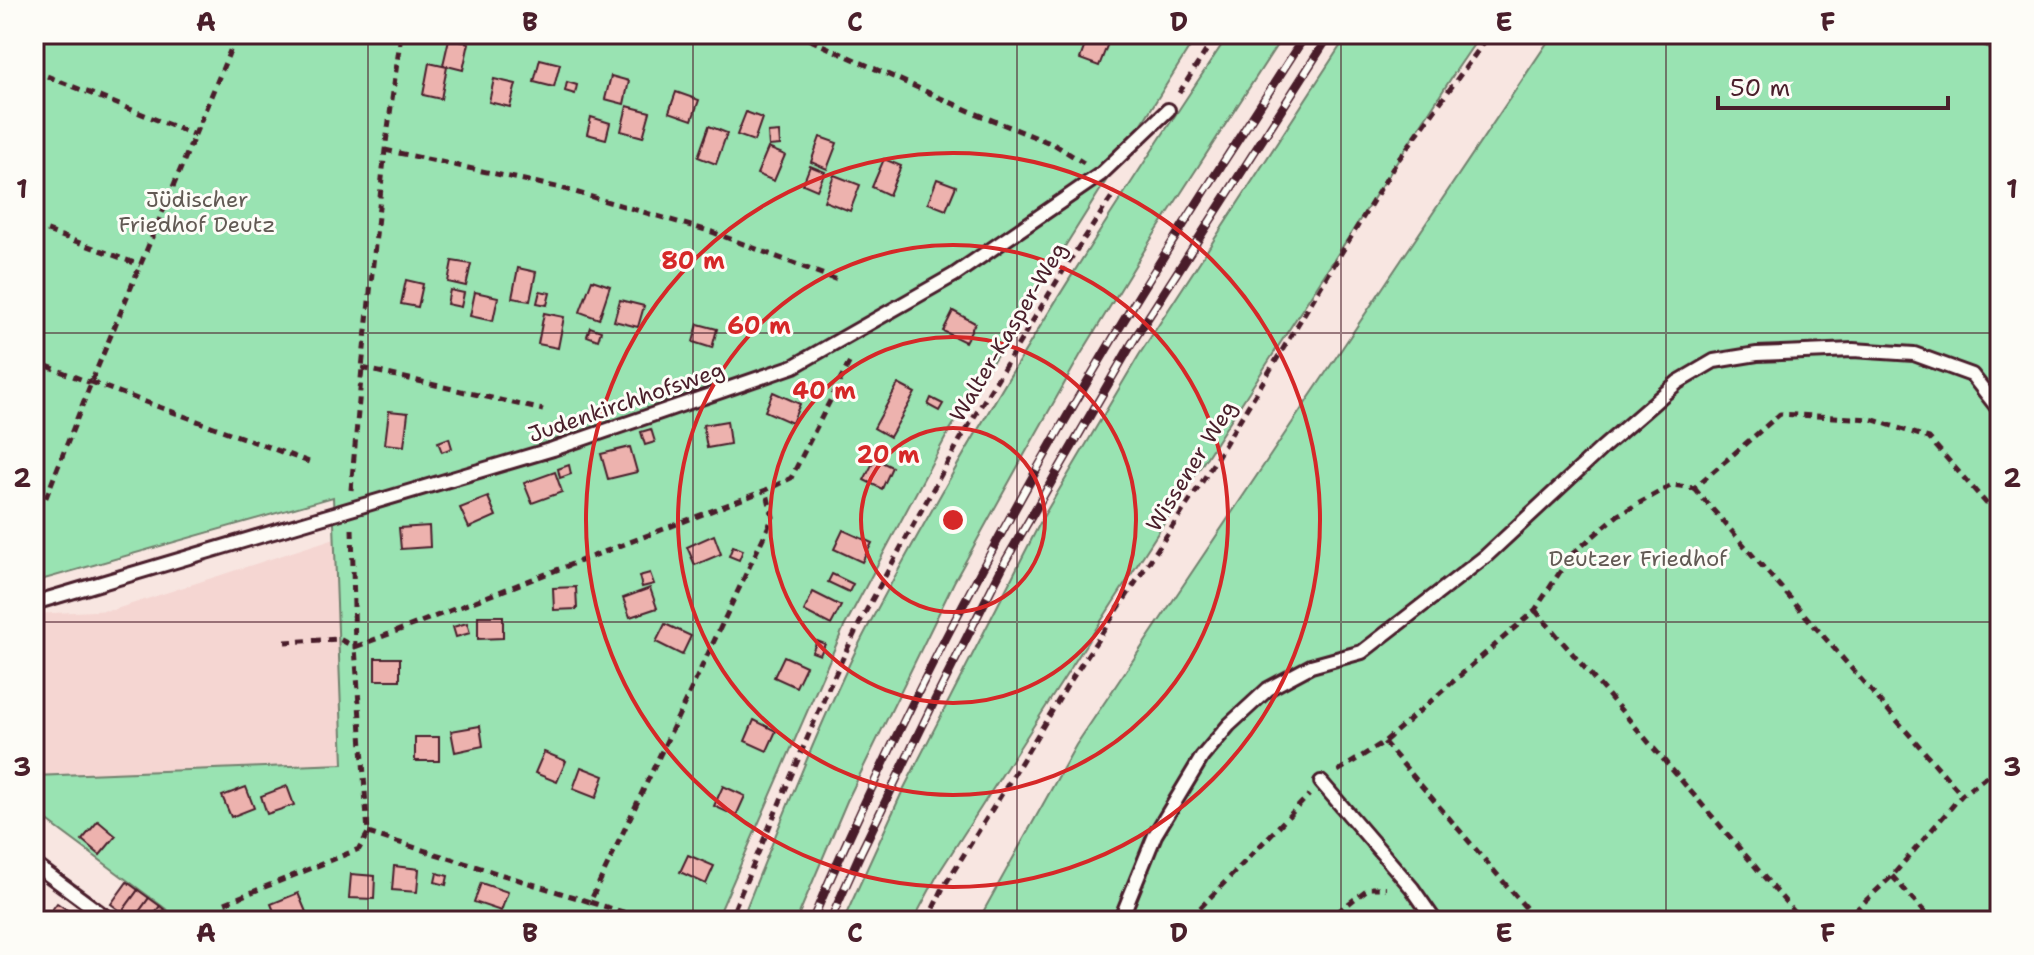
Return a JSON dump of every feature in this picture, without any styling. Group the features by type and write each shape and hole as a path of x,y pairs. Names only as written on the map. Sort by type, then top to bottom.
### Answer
{"lane":[{"name":"Judenkirchhofsweg","path":"34,603 553,449 794,366 954,275 1101,174 1168,110"},
{"path":"1120,921 1155,835 1202,757 1229,725 1268,689 1311,666 1362,652 1486,556 1678,382 1714,361 1757,354 1853,350 1914,354 1972,375 2000,411"},
{"path":"1321,782 1412,888 1435,921"},
{"path":"34,864 97,917 111,921"}],"path":[{"path":"34,496 45,500 91,382 237,34"},
{"path":"225,903 359,849 368,833 355,647 351,478 385,150 401,34"},
{"path":"797,34 972,112 1055,145 1101,174"},
{"path":"1168,110 1217,34"},
{"name":"Wissener Weg","path":"927,921 943,888 1069,683 1202,482 1396,163 1490,34"},
{"path":"34,71 195,135"},
{"path":"385,150 561,188 712,232 840,281"},
{"name":"Walter-Kasper-Weg","path":"729,921 861,620 960,440 1122,180"},
{"path":"34,226 140,265"},
{"path":"285,642 339,639 355,647 791,478 851,359"},
{"path":"34,361 309,462"},
{"path":"362,368 543,410"},
{"path":"1694,488 1780,414 1871,419 1929,438 2000,519"},
{"path":"1197,921 1199,909 1321,782 1384,742 1535,610 1571,555 1618,515 1672,485 1694,488 1962,795"},
{"path":"590,902 773,517 766,490"},
{"path":"1535,610 1802,921"},
{"path":"1384,742 1537,921"},
{"path":"1844,921 1892,876 1962,795 2000,766"},
{"path":"368,833 653,921"},
{"path":"1892,876 1933,921"},
{"path":"1326,921 1369,888 1412,888"}],"shaded area":[{"path":"335,538 343,764 34,776 34,614 113,610"}],"green space":[{"name":"Jüdischer Friedhof Deutz","path":"34,34 1198,34 948,433 843,629 716,921 182,921 34,811 34,776 343,764 333,497 34,582"},
{"path":"1229,34 1284,34 1081,354 954,582 847,801 796,921 741,921 826,715 893,579 1039,329"},
{"path":"1348,34 1481,34 938,874 913,921 843,921 903,790 1043,517 1139,355"},
{"name":"Deutzer Friedhof","path":"1553,34 1966,34 2000,56 2000,921 978,921 1076,745"}],"building":[{"path":"1089,34 1110,38 1099,66 1080,59"},
{"path":"449,39 469,43 463,70 443,65"},
{"path":"540,59 560,64 554,87 534,82"},
{"path":"429,63 447,67 441,99 423,95"},
{"path":"611,76 629,81 624,104 605,99"},
{"path":"494,79 516,84 510,107 489,102"},
{"path":"567,82 577,85 575,94 565,91"},
{"path":"676,92 699,100 692,120 669,112"},
{"path":"627,106 650,112 643,137 621,131"},
{"path":"746,112 762,118 754,141 737,135"},
{"path":"591,117 610,123 606,139 587,134"},
{"path":"709,126 727,133 716,164 698,157"},
{"path":"779,132 780,145 769,146 768,133"},
{"path":"820,137 837,143 827,169 811,162"},
{"path":"768,148 785,155 774,181 757,174"},
{"path":"884,159 901,166 889,195 872,187"},
{"path":"810,166 825,172 817,190 803,184"},
{"path":"834,175 860,185 850,211 824,201"},
{"path":"937,179 956,186 946,210 928,203"},
{"path":"452,261 471,264 466,286 448,282"},
{"path":"518,268 536,272 530,301 512,298"},
{"path":"406,280 423,284 418,307 401,304"},
{"path":"592,280 610,286 599,319 580,312"},
{"path":"450,290 464,293 461,307 447,304"},
{"path":"540,291 550,293 547,305 537,303"},
{"path":"475,292 498,297 493,321 470,316"},
{"path":"620,300 644,306 638,327 614,321"},
{"path":"953,311 975,323 965,342 943,331"},
{"path":"544,313 564,317 558,348 538,344"},
{"path":"698,324 717,329 712,348 693,342"},
{"path":"590,327 601,331 598,340 587,336"},
{"path":"898,384 915,393 890,437 874,428"},
{"path":"773,392 800,404 792,423 765,411"},
{"path":"931,398 943,404 939,411 928,405"},
{"path":"389,411 408,413 404,446 385,444"},
{"path":"727,421 730,444 707,448 703,425"},
{"path":"651,429 655,442 645,445 641,432"},
{"path":"449,438 452,448 442,452 438,442"},
{"path":"630,447 637,472 608,479 601,454"},
{"path":"875,459 892,467 882,489 864,480"},
{"path":"569,465 571,474 560,478 558,469"},
{"path":"555,472 562,492 532,503 524,483"},
{"path":"488,497 496,516 469,528 460,508"},
{"path":"429,526 430,547 401,549 399,528"},
{"path":"843,530 872,543 862,562 834,549"},
{"path":"714,535 721,554 695,565 687,547"},
{"path":"733,546 743,550 739,560 729,556"},
{"path":"650,573 654,584 642,587 639,576"},
{"path":"832,574 853,584 849,592 828,582"},
{"path":"576,587 577,609 554,610 553,588"},
{"path":"650,588 657,608 630,617 623,598"},
{"path":"813,592 841,606 831,625 804,611"},
{"path":"478,616 503,616 503,638 478,639"},
{"path":"467,623 470,633 456,637 453,627"},
{"path":"665,624 691,636 682,655 656,642"},
{"path":"817,641 825,644 820,655 812,652"},
{"path":"784,656 806,666 796,687 774,677"},
{"path":"375,658 400,658 400,680 375,680"},
{"path":"754,720 776,731 767,751 745,741"},
{"path":"480,726 483,746 455,752 451,731"},
{"path":"415,737 439,737 439,761 415,761"},
{"path":"544,752 566,761 557,782 535,773"},
{"path":"581,767 604,776 596,798 573,789"},
{"path":"287,786 294,805 267,814 261,796"},
{"path":"723,786 745,796 736,816 714,806"},
{"path":"246,787 254,808 231,817 222,796"},
{"path":"98,821 116,836 100,855 82,840"},
{"path":"688,855 714,866 706,884 680,872"},
{"path":"394,866 419,869 417,892 392,890"},
{"path":"437,873 448,876 446,885 435,882"},
{"path":"351,874 375,876 374,899 349,898"},
{"path":"127,882 138,890 122,912 111,904"},
{"path":"481,883 508,892 501,911 474,902"},
{"path":"138,890 149,898 133,920 122,912"},
{"path":"298,893 306,912 278,921 271,904"},
{"path":"149,898 160,906 149,921 134,921 133,920"},
{"path":"57,903 79,918 77,921 59,921 49,914"},
{"path":"160,906 171,915 166,921 149,921"},
{"path":"246,912 250,921 228,921 228,919"}],"railway":[{"path":"812,921 917,694 1034,474 1141,293 1306,34"},
{"path":"830,921 930,710 1006,560 1135,338 1330,34"}]}
